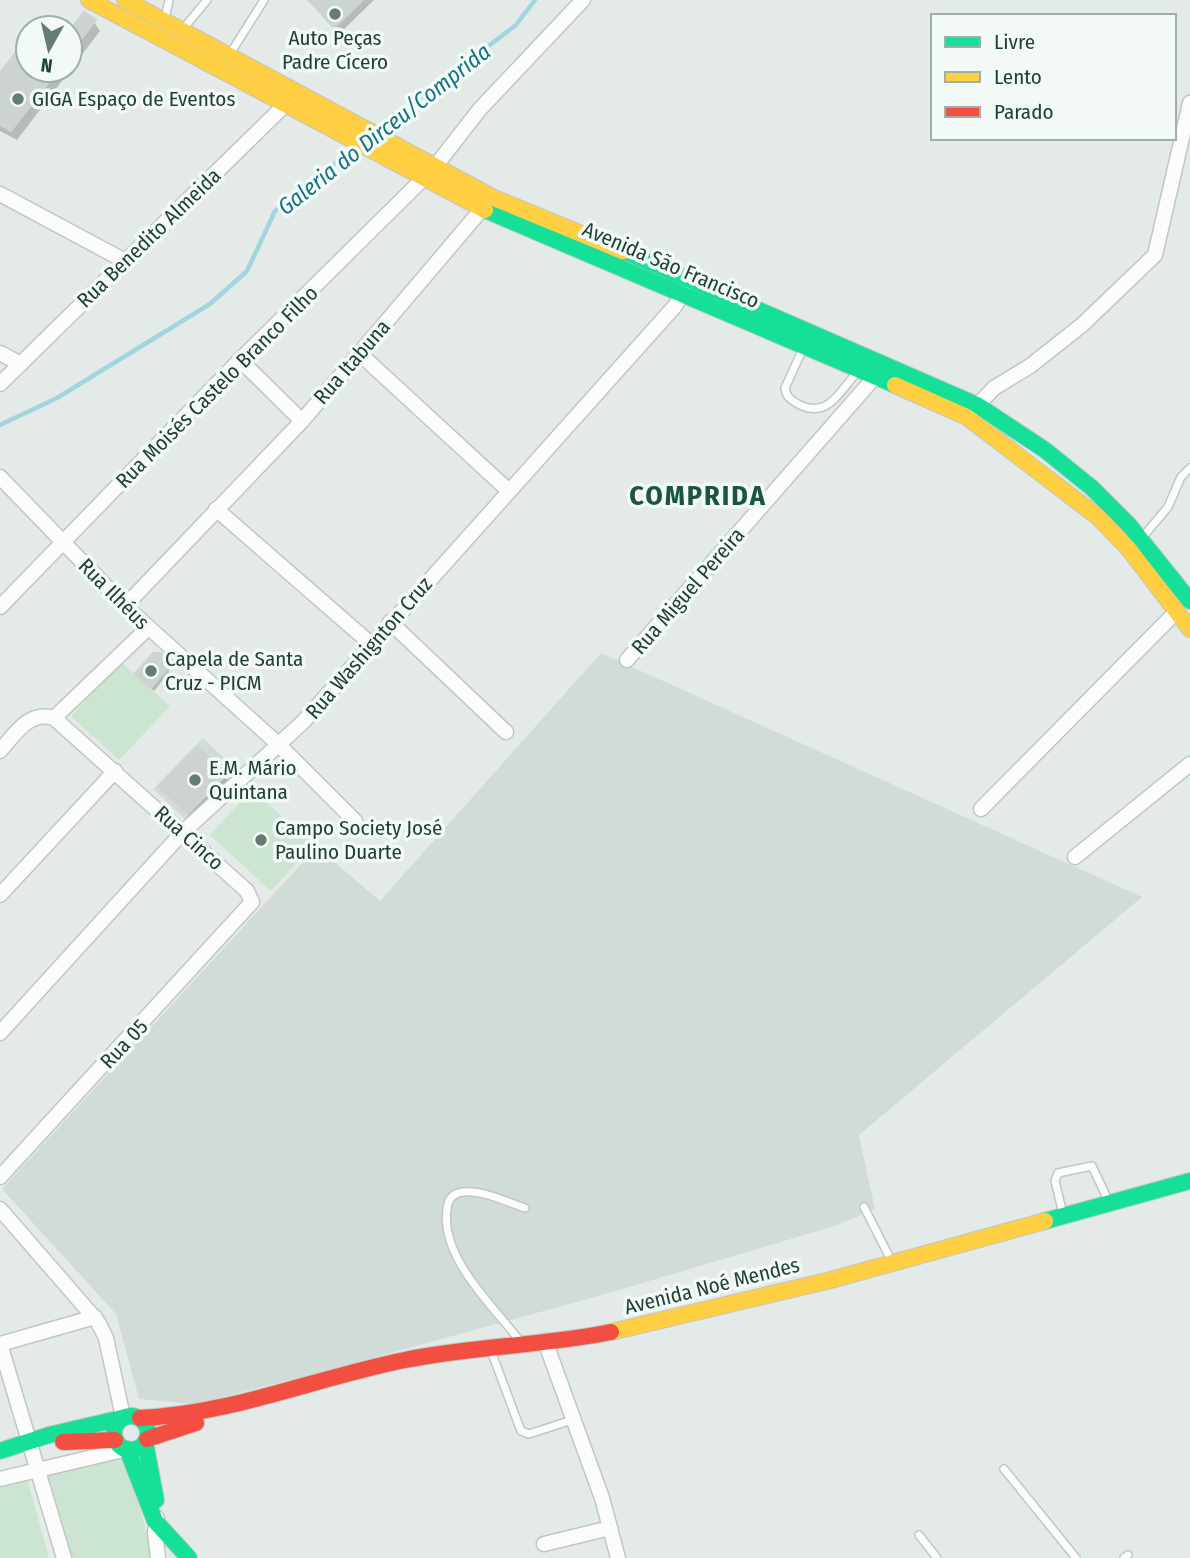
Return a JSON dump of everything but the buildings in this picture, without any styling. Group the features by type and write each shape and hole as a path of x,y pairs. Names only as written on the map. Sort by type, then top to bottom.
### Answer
{"street":[{"name":"Avenida São Francisco","path":"89,0 292,97 372,143 422,180 482,209 684,293 882,369 972,411 1098,517 1135,543 1183,606 1190,629"},
{"name":"Avenida São Francisco","path":"125,0 230,55 292,97"},
{"name":"Rua Moisés Castelo Branco Filho","path":"0,607 240,360 434,168 480,109 583,0"},
{"name":"Rua Benedito Almeida","path":"0,384 292,97"},
{"path":"972,411 994,388 1030,366 1082,325 1154,255 1190,103"},
{"name":"Avenida São Francisco","path":"372,143 434,168 522,210 691,278 860,368 882,369"},
{"path":"0,194 125,261"},
{"name":"Rua Itabuna","path":"125,606 302,421 482,209"},
{"name":"Rua Washignton Cruz","path":"0,1033 183,833 303,722 684,293 691,278"},
{"path":"0,353 21,364"},
{"path":"360,354 509,491"},
{"path":"240,360 302,421"},
{"name":"Rua Miguel Pereira","path":"627,660 882,369"},
{"name":"Rua Ilhéus","path":"0,477 125,606 278,744 355,821"},
{"path":"216,509 371,644"},
{"path":"981,809 1183,606"},
{"path":"390,622 506,732"},
{"path":"0,751 28,720 41,715 54,718 148,628"},
{"name":"Rua Cinco","path":"54,718 247,891 252,902 248,910"},
{"path":"1075,857 1190,764"},
{"path":"0,895 115,771"},
{"name":"Rua 05","path":"0,1177 248,910"},
{"name":"Avenida Noé Mendes","path":"5,1450 130,1417 171,1417 238,1404 391,1363 545,1342 657,1322 893,1263 1190,1181"},
{"path":"0,1209 95,1317 106,1338 130,1417 147,1427 146,1441 159,1523 158,1558"},
{"path":"64,1558 0,1344 95,1317"},
{"path":"545,1342 618,1558"},
{"name":"Avenida Noé Mendes","path":"146,1441 218,1416 238,1404"},
{"path":"130,1417 115,1426 121,1444 159,1523 189,1558"},
{"name":"Avenida Noé Mendes","path":"29,1445 78,1439 121,1444"},
{"path":"0,1479 121,1444 135,1449 146,1441"},
{"path":"544,1544 610,1528"}],"lane":[{"path":"164,20 169,0"},
{"path":"183,29 207,0"},
{"path":"230,55 264,0"},
{"path":"800,336 785,388 790,399 809,410 826,407 860,368"},
{"path":"1135,543 1168,507 1181,477 1190,468"},
{"path":"1063,1215 1055,1181 1058,1173 1063,1170 1092,1166 1109,1203"},
{"path":"522,1344 453,1253 446,1233 446,1213 448,1201 455,1194 465,1192 525,1208"},
{"path":"864,1207 893,1263"},
{"path":"490,1348 521,1430 528,1434 572,1420"},
{"path":"1004,1469 1076,1558"},
{"path":"919,1535 937,1558"}],"shaded area":[{"path":"601,653 1142,897 859,1135 875,1209 835,1226 595,1297 298,1378 194,1404 139,1399 116,1314 2,1189 317,847 380,901"},
{"name":"E.M. Mário Quintana","path":"203,738 237,770 187,821 153,789"}],"green space":[{"path":"121,662 170,706 119,760 71,716"},
{"name":"Campo Society José Paulino Duarte","path":"252,789 313,845 271,891 210,835"},
{"path":"111,1456 128,1463 153,1558 71,1558 44,1469"},
{"path":"26,1475 49,1558 0,1558 0,1482"}],"waterway":[{"name":"Galeria do Dirceu/Comprida","path":"379,129 516,25 535,0"},
{"name":"Galeria do Dirceu/Comprida","path":"0,425 57,398 210,304 247,271 275,211 356,147"}],"traffic: fast":[{"path":"485,210 895,385"},
{"path":"623,251 977,405 1045,450 1092,488 1129,525 1190,601"},
{"path":"1045,1221 1190,1181"},
{"path":"131,1416 143,1421 148,1433 143,1445 131,1450 119,1445 114,1433 119,1421 131,1416"},
{"path":"0,1451 49,1435 122,1418"},
{"path":"145,1442 156,1500"},
{"path":"127,1449 155,1521 189,1558"}],"traffic: slow":[{"path":"89,0 485,210"},
{"path":"125,0 494,198 623,251"},
{"path":"895,385 967,417 1098,517 1128,548 1190,629"},
{"path":"611,1332 827,1281 1045,1221"}],"traffic: jam":[{"path":"140,1418 241,1403 405,1360 611,1332"},
{"path":"147,1439 196,1423"},
{"path":"63,1442 115,1440"}],"place":[{"name":"Auto Peças Padre Cícero","path":"335,14"},
{"name":"GIGA Espaço de Eventos","path":"18,99"},
{"name":"Capela de Santa Cruz - PICM","path":"151,671"},
{"name":"E.M. Mário Quintana","path":"195,780"},
{"name":"Campo Society José Paulino Duarte","path":"261,840"}],"district":[{"name":"COMPRIDA","path":"698,495"}]}
